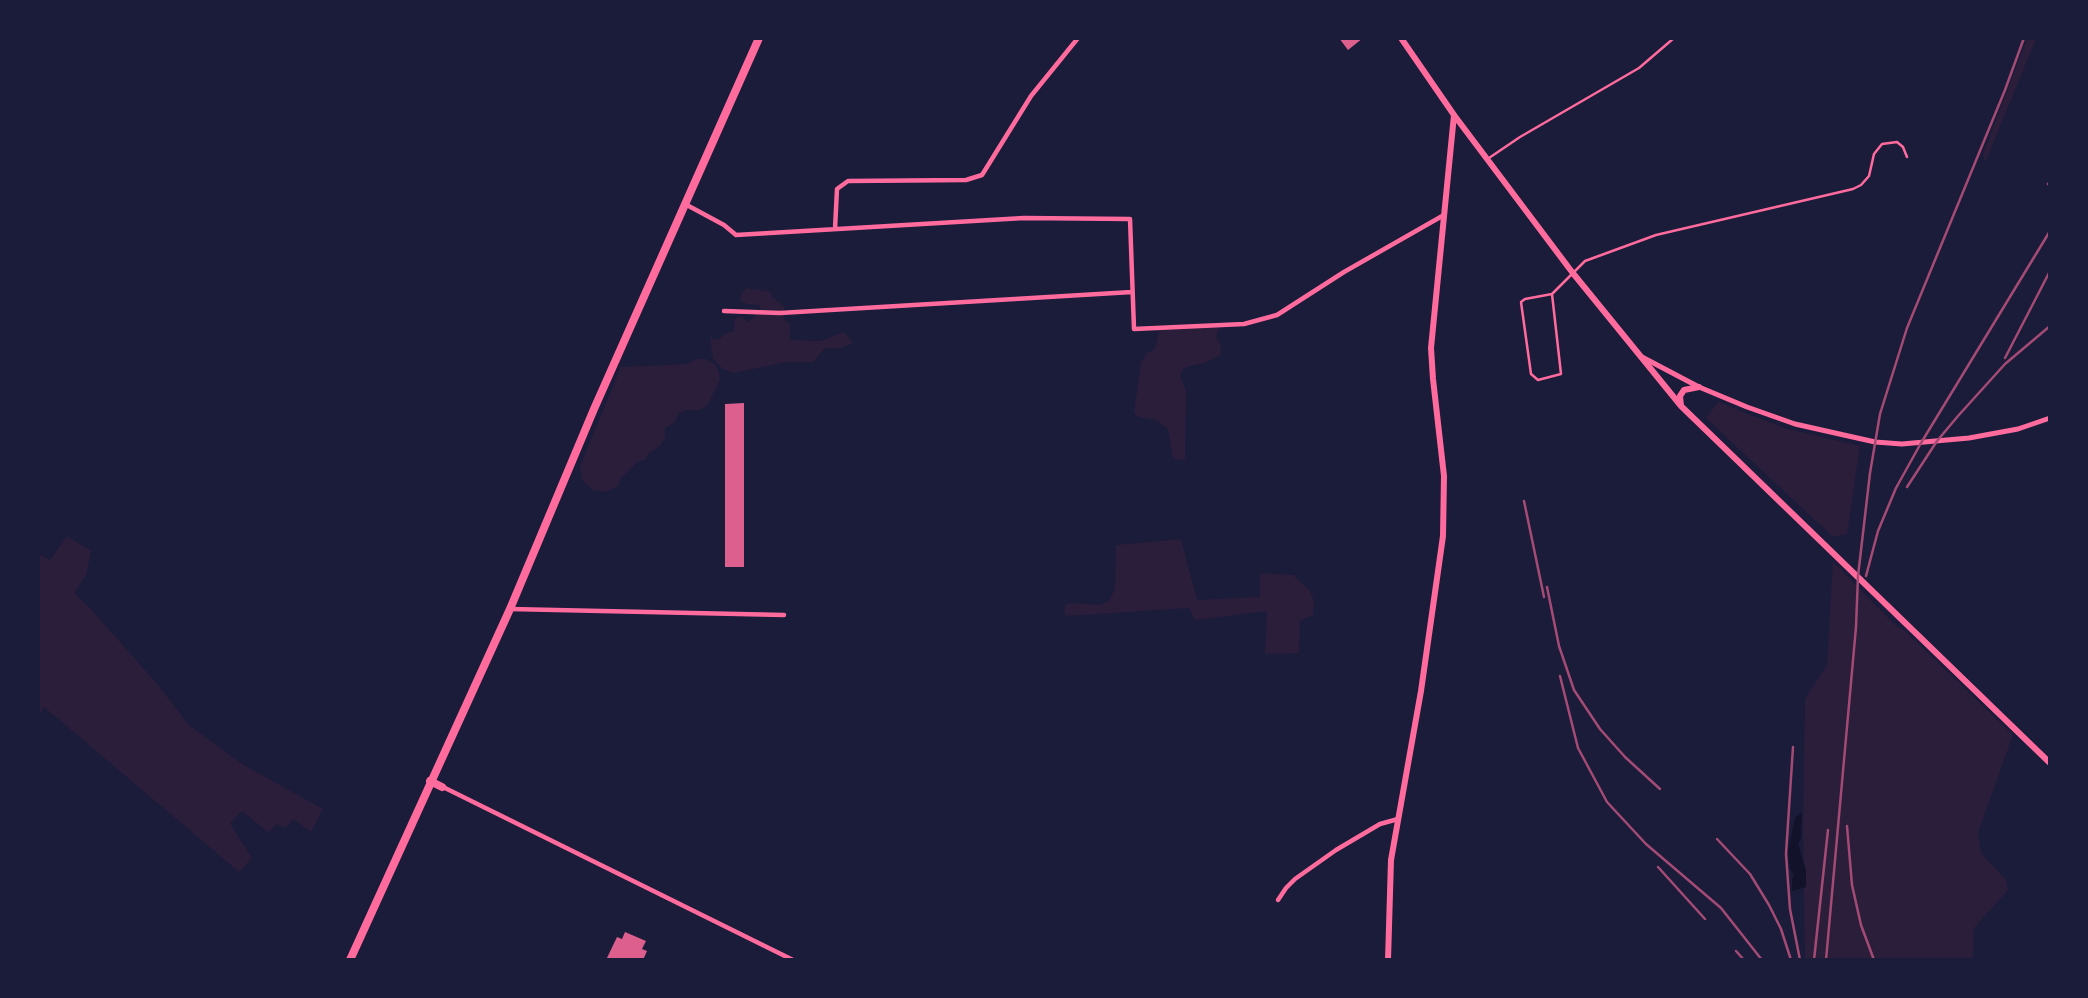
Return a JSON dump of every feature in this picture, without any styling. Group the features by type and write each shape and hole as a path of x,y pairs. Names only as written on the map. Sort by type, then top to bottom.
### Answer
{"highway":[{"path":"350,960 510,609 599,397 758,38"},
{"path":"430,781 442,787"}],"main road":[{"path":"1401,38 1454,115 1573,272 1681,406 2049,763"},
{"path":"1388,960 1391,860 1421,691 1443,536 1444,476 1431,348 1454,115"},
{"path":"1681,406 1680,396 1684,390 1699,387"}],"street":[{"path":"835,229 837,189 848,181 966,180 982,175 1031,96 1078,38"},
{"path":"685,204 724,225 736,235 1024,218 1130,219 1134,329 1244,324 1277,315 1344,272 1444,215"},
{"path":"724,312 780,313 1133,292"},
{"path":"1638,355 1699,387 1795,424 1875,442 1902,444 1969,438 2018,429 2049,418"},
{"path":"510,609 785,615"},
{"path":"442,787 793,960"},
{"path":"1278,900 1295,879 1336,850 1380,824 1398,819"}],"lane":[{"path":"1489,158 1520,136 1639,68 1674,38"},
{"path":"1552,295 1562,369 1557,377 1538,380 1531,374 1521,302 1552,295 1585,261 1656,235 1853,189 1869,176 1874,154 1882,144 1897,142 1903,147 1907,157"}],"shaded area":[{"path":"2027,39 2036,39 1985,163 1983,154"},
{"path":"746,288 771,292 772,297 784,306 784,319 790,324 790,340 820,341 844,332 853,343 841,348 825,348 813,362 786,362 734,373 723,369 713,359 710,338 718,340 726,333 734,331 735,318 741,316 748,322 761,310 759,305 741,301 741,294"},
{"path":"1220,326 1216,336 1221,346 1221,355 1183,369 1180,376 1186,391 1185,460 1173,459 1168,429 1156,420 1139,417 1134,413 1141,362 1146,354 1155,348 1160,328"},
{"path":"696,359 706,359 715,364 719,373 720,380 707,406 678,414 675,422 665,428 665,438 660,446 628,471 621,478 619,485 606,492 593,490 582,480 580,466 621,367 688,364"},
{"path":"1718,402 1784,428 1860,446 1847,534 1833,537 1706,418"},
{"path":"67,536 91,551 86,575 74,593 158,685 189,725 242,764 323,809 311,832 293,819 286,828 276,824 269,833 242,811 230,823 252,858 239,872 44,707 39,717 39,554 50,560"},
{"path":"1181,539 1197,600 1260,597 1260,573 1293,575 1310,591 1314,601 1313,615 1300,621 1299,653 1265,654 1267,611 1195,620 1189,608 1066,616 1065,605 1070,603 1100,605 1109,601 1115,589 1116,545"},
{"path":"1833,562 1896,626 1905,631 2013,735 1978,833 1981,853 2006,880 2008,890 1974,928 1973,959 1805,960 1805,699 1827,665"},
{"path":"1802,812 1801,838 1798,844 1806,870 1806,887 1792,891 1794,875 1790,868 1788,850 1795,818"}],"building":[{"path":"1339,38 1363,38 1348,50"},
{"path":"744,403 744,567 725,567 725,404"},
{"path":"625,932 646,941 642,949 647,951 643,960 606,960 617,937 622,939"}],"railway":[{"path":"1826,960 1856,627 1858,576 1880,414 1907,328 2024,38"},
{"path":"1866,576 1878,531 1896,488 2050,231"},
{"path":"2005,358 2050,271"},
{"path":"1907,487 1937,441 1958,416 2005,364 2050,326"},
{"path":"1524,501 1544,597"},
{"path":"1547,587 1559,646 1574,690 1600,729 1625,757 1660,789"},
{"path":"1560,676 1578,748 1607,802 1646,844 1721,908 1762,960"},
{"path":"1793,747 1786,854 1790,909 1800,960"},
{"path":"1847,826 1852,885 1861,925 1874,960"},
{"path":"1814,960 1828,830"},
{"path":"1717,839 1750,874 1769,905 1781,929 1791,960"},
{"path":"1658,867 1705,919"},
{"path":"1736,951 1744,960"}]}
